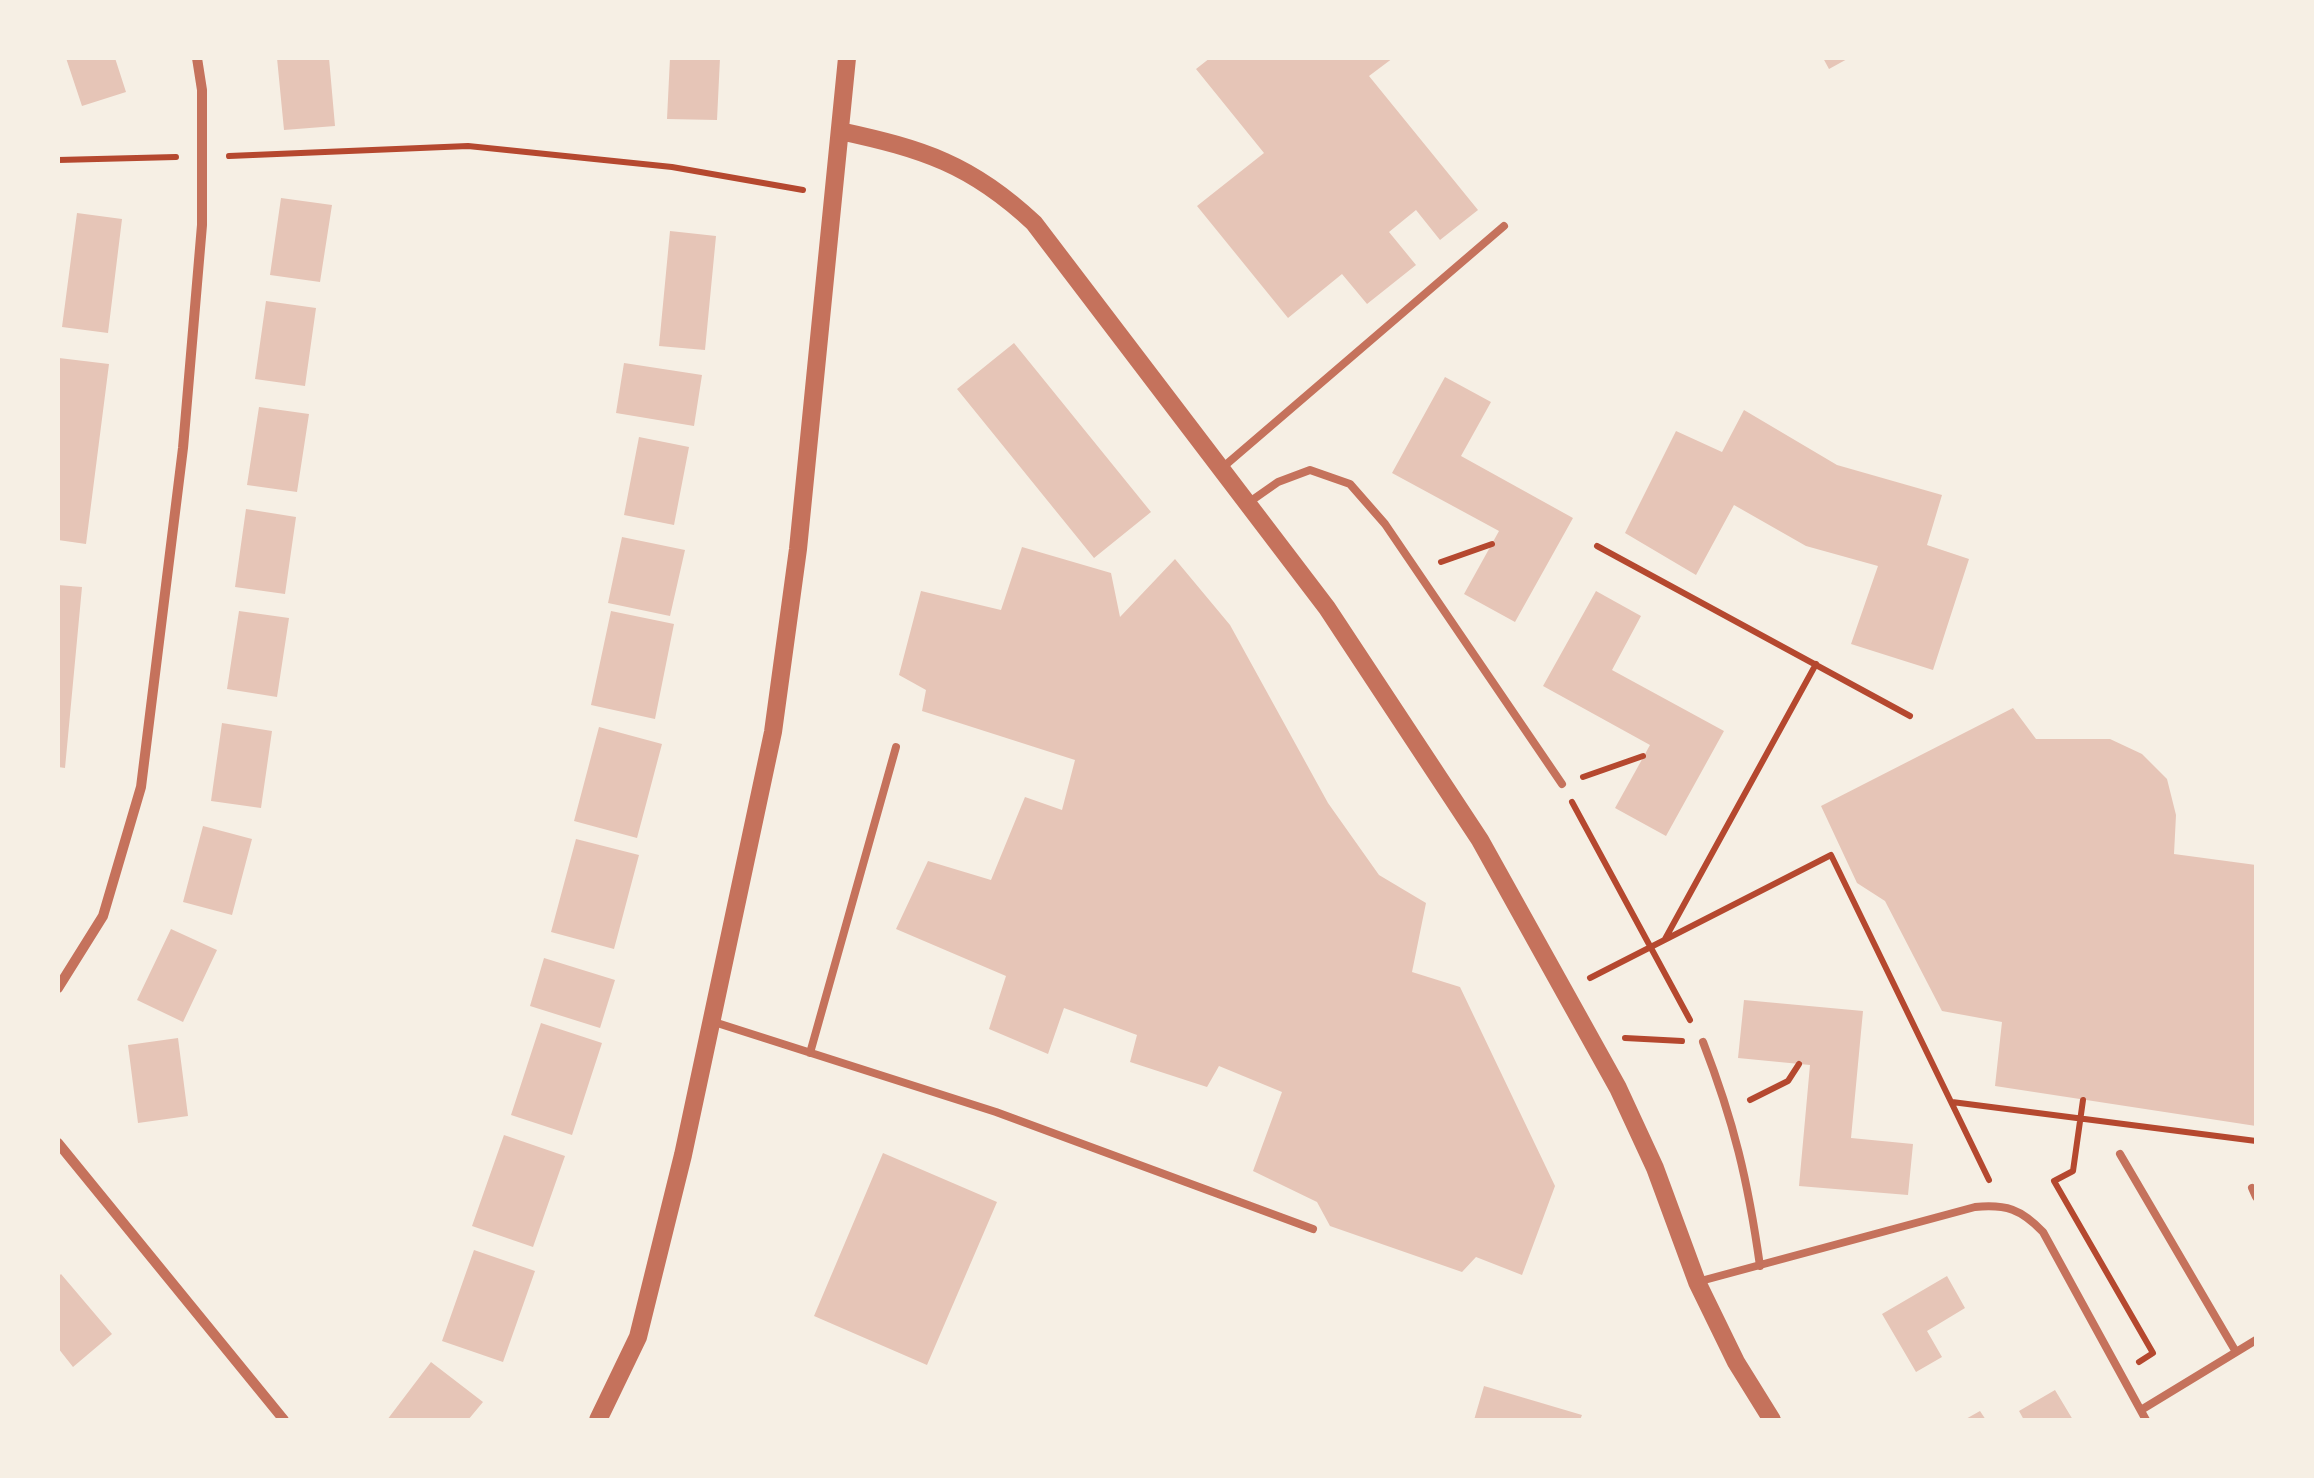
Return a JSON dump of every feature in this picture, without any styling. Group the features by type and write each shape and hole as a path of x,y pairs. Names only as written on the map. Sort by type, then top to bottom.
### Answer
{"street":[{"path":"58,988 104,916 141,787 183,448 202,224 197,58"},
{"path":"598,1420 638,1336 773,732 798,550 847,58"},
{"path":"840,131 917,148 962,166 996,188 1034,223 1248,502 1406,722 1566,989 1655,1168 1697,1282 1736,1362 1772,1420"},
{"path":"58,1143 284,1420"}],"lane":[{"path":"1222,468 1504,226"},
{"path":"1248,502 1278,482 1310,470 1350,484 1416,572 1562,784"},
{"path":"810,1054 896,747"},
{"path":"710,1020 996,1112 1314,1229"},
{"path":"1703,1042 1728,1106 1749,1181 1760,1266"},
{"path":"2120,1154 2236,1352"},
{"path":"1697,1282 1974,1207 2000,1205 2025,1213 2043,1232 2146,1420"},
{"path":"2140,1410 2256,1340"}],"path":[{"path":"58,160 468,146 672,167 834,196"},
{"path":"1416,572 1492,544"},
{"path":"1597,546 1910,716"},
{"path":"1665,939 1816,664"},
{"path":"1643,756 1562,784 1703,1042"},
{"path":"1566,989 1831,855 2000,1205"},
{"path":"1591,1037 1703,1042"},
{"path":"1728,1106 1769,1094 1788,1081 1799,1064"},
{"path":"2083,1100 2073,1171 2054,1181 2153,1353 2120,1372"},
{"path":"1950,1102 2256,1141"}],"building":[{"path":"66,58 115,58 126,92 82,106"},
{"path":"277,58 329,58 335,126 284,130"},
{"path":"670,58 720,58 717,120 667,119"},
{"path":"1210,58 1393,58 1369,76 1478,210 1440,240 1416,210 1389,232 1416,265 1367,304 1342,274 1288,318 1197,206 1264,153 1196,69"},
{"path":"1823,58 1849,58 1829,69"},
{"path":"281,198 332,205 320,282 270,275"},
{"path":"77,213 122,219 108,333 62,327"},
{"path":"670,231 716,236 705,350 659,346"},
{"path":"266,301 316,308 305,386 255,379"},
{"path":"1014,343 1151,512 1094,558 957,389"},
{"path":"59,358 109,364 86,544 58,540"},
{"path":"624,363 702,375 694,426 616,413"},
{"path":"1445,377 1491,402 1461,456 1573,518 1515,622 1464,594 1499,531 1392,473"},
{"path":"259,407 309,414 297,492 247,485"},
{"path":"1744,410 1837,465 1942,495 1927,545 1969,559 1933,670 1851,644 1878,566 1806,546 1734,505 1696,575 1625,533 1676,431 1722,452"},
{"path":"639,437 689,447 674,525 624,515"},
{"path":"246,509 296,517 285,594 235,587"},
{"path":"622,537 685,550 670,616 608,603"},
{"path":"1022,547 1111,573 1120,617 1175,559 1230,625 1328,803 1379,875 1426,903 1412,972 1460,987 1555,1186 1522,1275 1476,1257 1462,1272 1330,1226 1317,1202 1253,1171 1282,1092 1219,1066 1207,1087 1130,1062 1137,1035 1064,1008 1048,1054 989,1029 1006,976 896,929 928,861 991,880 1025,797 1062,810 1075,760 922,711 926,690 899,675 921,591 1001,610"},
{"path":"58,585 82,587 65,768 58,767"},
{"path":"1596,591 1641,616 1612,670 1724,731 1666,836 1615,808 1650,745 1543,686"},
{"path":"239,611 289,618 277,697 227,689"},
{"path":"611,611 674,624 655,719 591,705"},
{"path":"2013,708 2036,739 2110,739 2142,754 2167,779 2176,815 2174,854 2256,865 2256,1126 1995,1086 2002,1022 1942,1011 1885,901 1857,883 1821,806"},
{"path":"222,723 272,731 261,808 211,801"},
{"path":"599,727 662,744 637,838 574,821"},
{"path":"203,826 252,839 232,915 183,902"},
{"path":"576,839 639,855 614,949 551,932"},
{"path":"171,929 217,950 183,1022 137,1000"},
{"path":"544,958 615,980 600,1028 530,1006"},
{"path":"1744,1000 1863,1011 1851,1138 1913,1144 1908,1195 1799,1186 1810,1065 1738,1058"},
{"path":"541,1023 602,1043 572,1135 511,1115"},
{"path":"178,1038 188,1116 138,1123 128,1045"},
{"path":"504,1135 565,1156 533,1247 472,1226"},
{"path":"883,1153 997,1202 927,1365 814,1316"},
{"path":"474,1250 535,1271 503,1362 442,1341"},
{"path":"61,1274 112,1334 73,1367 58,1348"},
{"path":"1947,1276 1965,1308 1927,1331 1942,1357 1916,1372 1882,1314"},
{"path":"431,1362 483,1402 468,1420 387,1420"},
{"path":"1484,1386 1582,1415 1580,1420 1474,1420"},
{"path":"2055,1390 2073,1420 2024,1420 2019,1411"},
{"path":"1980,1411 1986,1420 1964,1420"}]}
